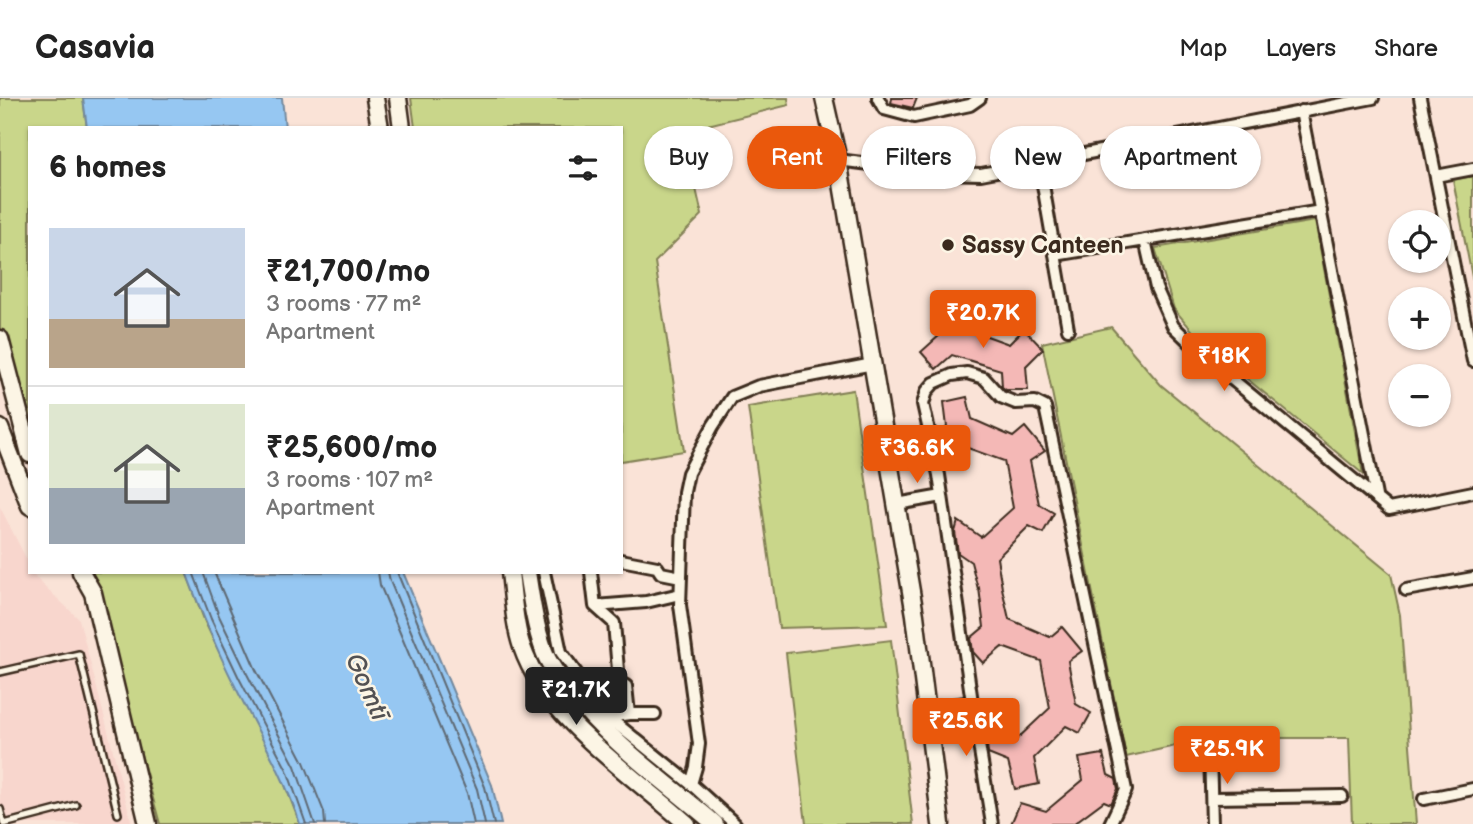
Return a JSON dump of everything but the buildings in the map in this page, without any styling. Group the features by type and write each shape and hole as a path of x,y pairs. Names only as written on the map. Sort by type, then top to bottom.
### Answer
{"street":[{"path":"375,98 380,126"},
{"path":"398,98 402,126"},
{"path":"824,98 830,126"},
{"path":"878,98 884,109 914,117 970,105 980,98"},
{"path":"1086,153 1373,98"},
{"path":"1420,98 1473,361"},
{"path":"1301,111 1376,496"},
{"path":"847,161 941,173 990,172"},
{"path":"1436,176 1473,169"},
{"path":"843,189 915,615 941,824"},
{"path":"1044,189 1068,329"},
{"path":"1055,255 1321,211"},
{"path":"1145,240 1156,288 1173,326 1205,357 1389,509 1473,492"},
{"path":"0,339 28,446"},
{"path":"691,784 699,744 680,605 684,492 688,473 732,397 759,386 873,364"},
{"path":"992,824 942,496 923,404 927,391 934,383 952,375 967,373 985,378 1001,397 1016,402 1035,402 1045,407 1125,790 1110,824"},
{"path":"0,428 28,500"},
{"path":"897,504 942,496"},
{"path":"623,560 657,567 661,572 681,577"},
{"path":"82,574 93,593 148,824"},
{"path":"510,574 522,647 542,686 572,723 687,824"},
{"path":"527,574 544,652 558,676 581,705 628,753 715,824"},
{"path":"544,574 561,652 608,717 691,784 735,824"},
{"path":"591,574 595,606 614,623 619,682 626,686 629,713"},
{"path":"1406,590 1473,578"},
{"path":"595,606 646,602 680,594"},
{"path":"926,709 972,702"},
{"path":"608,717 629,713 655,714"},
{"path":"1210,750 1212,824"},
{"path":"1424,799 1473,789"},
{"path":"1212,798 1342,796"}],"lane":[{"path":"0,671 79,654 118,814"},
{"path":"0,809 4,824 76,805"}],"shaded area":[{"path":"0,507 28,562 28,574 34,574 79,619 132,824 0,824"}],"green space":[{"path":"0,98 83,98 87,126 28,126 28,431 0,337"},
{"path":"411,98 788,98 789,105 703,126 644,126 644,189 696,189 702,215 655,262 684,451 623,461 623,126 415,126"},
{"path":"1473,176 1473,282 1453,180"},
{"path":"1315,221 1363,474 1201,341 1174,309 1155,248"},
{"path":"1111,327 1161,385 1391,574 1400,615 1416,824 1352,824 1349,738 1211,738 1126,757 1042,343"},
{"path":"853,390 887,625 779,628 748,407"},
{"path":"92,574 187,574 205,622 280,772 300,824 160,824"},
{"path":"891,640 913,824 806,824 786,653"}],"water":[{"path":"83,98 282,98 285,126 87,126"},
{"name":"Gomtī","path":"187,574 404,574 492,785 501,824 300,824 278,769 202,614"}],"place":[{"name":"Sassy Canteen","path":"948,245"}]}
